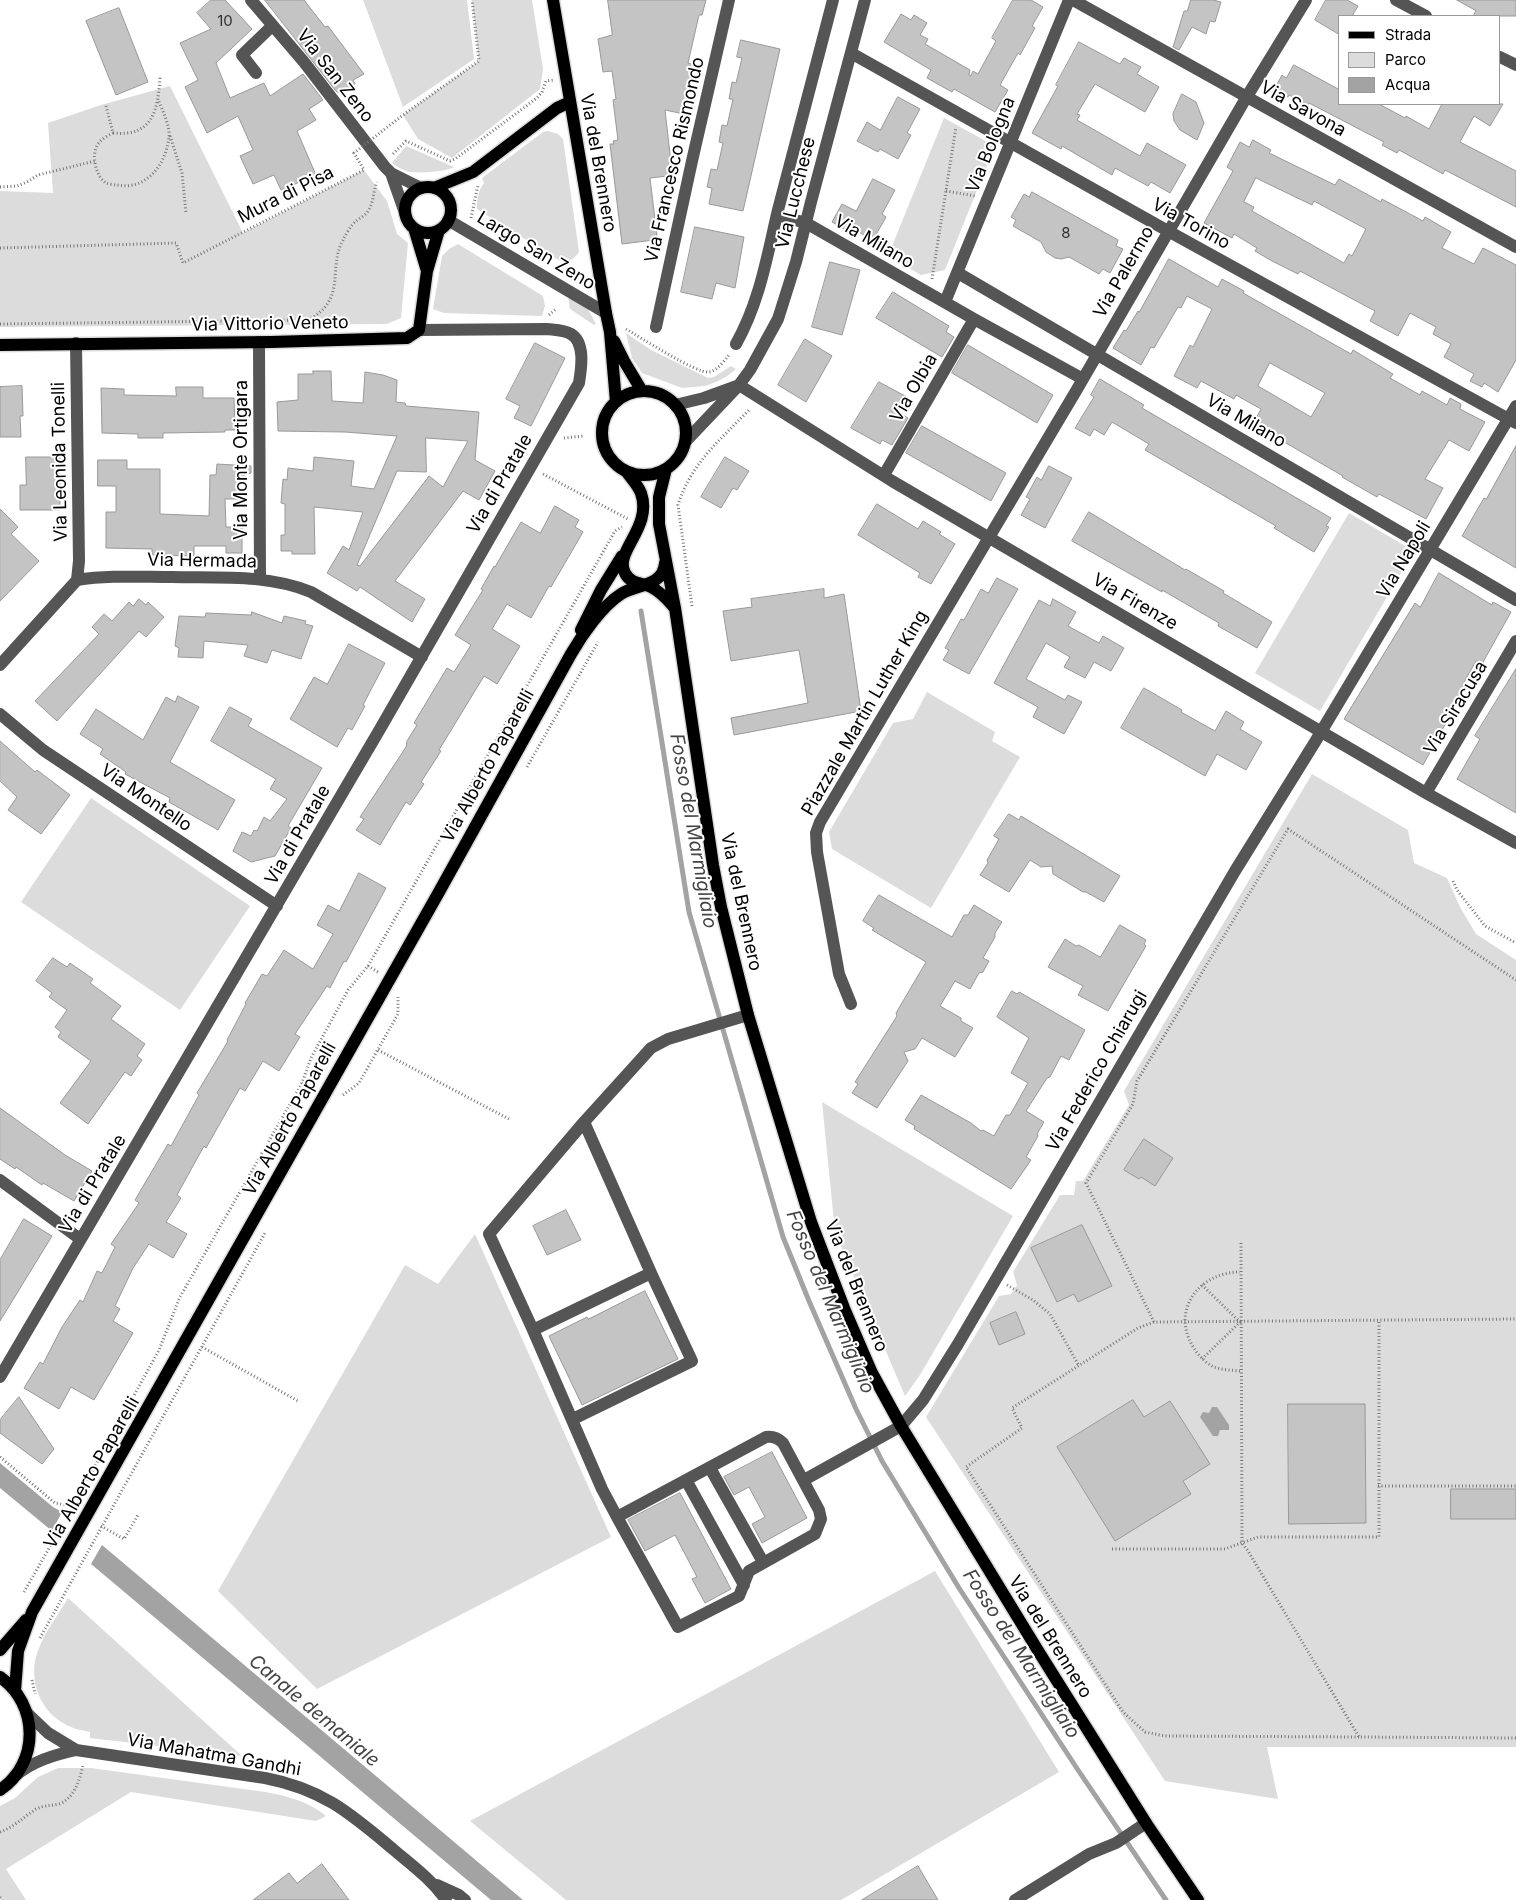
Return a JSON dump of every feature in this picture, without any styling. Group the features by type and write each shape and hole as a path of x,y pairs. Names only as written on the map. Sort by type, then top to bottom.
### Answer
{"main road":[{"name":"Via del Brennero","path":"553,0 610,332 616,402"},
{"path":"405,213 407,200 416,191 421,188 434,188 473,172 557,108 570,102"},
{"name":"Largo San Zeno","path":"419,330 427,271 439,230 448,220 450,214 449,201 440,191 434,188"},
{"name":"Largo San Zeno","path":"405,213 414,228 427,271"},
{"path":"414,228 428,233 439,230"},
{"name":"Via Vittorio Veneto","path":"0,345 399,340 414,335 419,330"},
{"name":"Via del Brennero","path":"610,332 624,361 642,391"},
{"path":"626,471 644,475 655,474 666,469 678,458 685,442 684,422 675,405 658,394 642,391 628,394 616,402 604,420 602,437 604,448 609,457 626,471 640,492 643,507 640,526 624,554 622,565 625,574 634,583 645,584 654,582 660,577 665,568 665,561"},
{"name":"Via del Brennero","path":"666,469 660,489 659,524 675,608 721,908 748,1015 811,1222 844,1308 872,1373 901,1426 1146,1823 1198,1900"},
{"name":"Via Alberto Paparelli","path":"0,1650 32,1612 88,1515 577,644 590,611 624,554"},
{"path":"645,584 664,596 675,608"},
{"name":"Via Alberto Paparelli","path":"577,644 611,601 633,588 645,584"},
{"name":"Via Alberto Paparelli","path":"15,1690 18,1651 32,1612"},
{"path":"0,1677 15,1690 27,1713 30,1730 28,1749 22,1766 15,1776 0,1790"}],"street":[{"name":"Via San Zeno","path":"251,0 304,62 385,167 392,173 421,188"},
{"name":"Via Francesco Rismondo","path":"656,327 729,0"},
{"name":"Via Lucchese","path":"736,344 746,326 762,282 777,215 833,0"},
{"name":"Via Lucchese","path":"685,442 739,385 750,370 778,320 794,269 865,0"},
{"name":"Via Bologna","path":"945,302 1069,0"},
{"name":"Via Savona","path":"1073,0 1516,247"},
{"name":"Via Palermo","path":"988,536 1083,379 1246,98 1306,0"},
{"path":"1396,0 1424,15"},
{"path":"256,73 242,55 272,26"},
{"name":"Via Torino","path":"851,53 1512,421"},
{"path":"1501,58 1516,66"},
{"name":"Via San Zeno","path":"392,173 405,213"},
{"name":"Via Milano","path":"777,215 806,223 1083,379"},
{"name":"Largo San Zeno","path":"448,220 606,313"},
{"name":"Via Milano","path":"958,273 1516,600"},
{"name":"Via Olbia","path":"884,475 974,319"},
{"name":"Via Vittorio Veneto","path":"419,330 537,329"},
{"name":"Via di Pratale","path":"0,1377 277,906 579,383 581,353 574,337 563,331 537,329"},
{"name":"Via Monte Ortigara","path":"259,342 260,578"},
{"name":"Via Leonida Tonelli","path":"76,343 79,562 77,580"},
{"path":"675,405 704,398 739,385"},
{"name":"Via Firenze","path":"739,385 884,475 1321,732 1516,843"},
{"name":"Via Napoli","path":"1321,732 1431,550 1512,421 1516,406"},
{"name":"Piazzale Martin Luther King","path":"851,1004 839,974 817,852 816,833 820,822 988,536"},
{"name":"Via Hermada","path":"77,580 105,577 260,578 292,585 311,592 422,657"},
{"path":"0,665 77,580"},
{"name":"Via Siracusa","path":"1426,793 1516,641"},
{"name":"Via Montello","path":"0,714 43,750 277,906"},
{"name":"Via Federico Chiarugi","path":"901,1426 923,1400 1235,871 1321,732"},
{"path":"617,1517 766,1437 772,1436 778,1438 783,1443 819,1510 821,1520 814,1534 749,1571 739,1596 678,1627 617,1517 602,1489 573,1419 489,1234 584,1122 651,1048 668,1039 748,1015"},
{"path":"573,1419 692,1361 584,1122"},
{"path":"0,1180 80,1239"},
{"path":"533,1330 651,1273"},
{"path":"804,1480 901,1426"},
{"path":"710,1468 763,1562"},
{"path":"686,1480 744,1585"},
{"name":"Via Mahatma Gandhi","path":"27,1713 48,1734 80,1755"},
{"name":"Via Mahatma Gandhi","path":"15,1776 30,1764 42,1759 80,1755 265,1778 302,1787 321,1795 342,1808 435,1884 446,1900"},
{"path":"1015,1900 1088,1854 1116,1843 1146,1823"},
{"name":"Via Mahatma Gandhi","path":"435,1884 459,1894 465,1900"}],"path":[{"path":"365,143 479,61 472,0"},
{"path":"160,77 158,99 150,119 140,131 113,133 103,138 96,148 95,161 99,175 106,183 122,186 133,185 153,174 160,166 168,146 170,133"},
{"path":"390,156 406,141 450,161 460,156 537,98 542,92 546,81"},
{"path":"158,99 182,173 186,212"},
{"path":"106,106 113,133"},
{"path":"932,279 956,122"},
{"name":"Mura di Pisa","path":"0,248 176,243 183,262 364,170 354,153 365,143"},
{"path":"0,187 17,186 38,175 95,161"},
{"path":"466,231 472,216 479,180 473,172"},
{"path":"0,324 308,320 320,314 328,304 337,276 338,253 343,240 354,222 366,214 374,199 377,182"},
{"path":"946,192 977,196"},
{"path":"271,321 271,326"},
{"path":"94,322 94,327"},
{"path":"626,329 691,367 705,372 715,370 729,356"},
{"path":"692,606 678,505 683,489 703,457 750,409"},
{"path":"560,439 583,436"},
{"path":"78,1497 159,1350 180,1298 302,1083 311,1058 348,990 368,966 615,531 630,520 540,472"},
{"path":"524,773 599,640"},
{"path":"1154,1322 1086,1183 1134,1104 1137,1081 1288,829 1516,980"},
{"path":"1453,881 1457,890 1486,926 1516,943"},
{"path":"368,966 380,973"},
{"path":"341,1098 344,1093 359,1083 378,1050 398,1014 397,998 400,992"},
{"path":"378,1050 510,1119"},
{"path":"302,1083 314,1089"},
{"path":"37,1643 268,1228"},
{"path":"1241,1243 1242,1543 1359,1737"},
{"path":"1240,1272 1218,1274 1202,1285 1189,1304 1185,1322 1190,1342 1202,1359 1216,1368 1240,1371"},
{"path":"996,1279 1033,1300 1050,1314 1079,1366"},
{"path":"1202,1285 1240,1322"},
{"path":"1516,1319 1154,1322 1138,1328 1012,1408 1022,1428 966,1467 1123,1712 1146,1732 1165,1736 1516,1738"},
{"path":"1112,1549 1225,1549 1258,1537 1379,1536 1380,1320"},
{"path":"1202,1359 1240,1322"},
{"path":"202,1347 298,1401"},
{"path":"0,1457 56,1503 74,1505 69,1513"},
{"path":"1378,1486 1516,1486"},
{"path":"101,1525 124,1539 138,1515"},
{"path":"22,1597 65,1520"},
{"path":"31,1676 37,1698"},
{"path":"0,1832 18,1824 37,1809 59,1804 68,1799 78,1782 80,1755"}],"green space":[{"path":"363,0 467,0 474,59 403,107"},
{"path":"472,0 532,0 543,69 540,89 452,158 418,139 403,115 479,61"},
{"path":"170,86 243,233 364,170 387,201 397,234 408,243 401,318 387,324 0,327 0,191 53,193 48,123 101,105"},
{"path":"944,118 993,145 994,148 945,270 921,275 888,256"},
{"path":"548,131 558,134 563,139 579,252 573,258 566,261 560,261 477,209 478,195 484,183 482,178 543,132"},
{"path":"406,146 454,167 431,172 404,170 392,163"},
{"path":"458,244 543,296 545,306 542,316 444,313 433,309 442,256"},
{"path":"568,296 588,309 596,324 594,325 570,309"},
{"path":"626,333 651,350 708,378 714,377 731,366 736,369 726,377 705,386 682,388 642,373 632,358"},
{"path":"1349,513 1414,551 1320,711 1255,673"},
{"path":"927,692 995,732 992,741 1020,757 931,908 832,849 829,832 893,723 913,719"},
{"path":"1312,774 1408,830 1414,863 1447,878 1460,907 1476,934 1516,960 1516,1747 1267,1747 1278,1799 1165,1781 926,1417 999,1296 1011,1294 1017,1285 1013,1272 1060,1195 1074,1195 1076,1181 1083,1181 1129,1105 1124,1091"},
{"path":"91,798 250,906 180,1010 21,902"},
{"path":"822,1102 1013,1216 920,1375 905,1396 835,1232"},
{"path":"475,1234 611,1537 317,1689 218,1591 405,1265 438,1284"},
{"path":"935,1571 1059,1772 841,1900 566,1900 470,1821"},
{"path":"68,1598 242,1756 90,1738 90,1732 71,1727 56,1718 48,1710 37,1691 34,1670 42,1641"},
{"path":"58,1768 91,1768 265,1792 297,1800 312,1806 326,1816 316,1821 131,1792 6,1869 26,1900 0,1900 0,1806 15,1798 38,1777"}],"water":[{"path":"1212,1407 1217,1407 1229,1425 1229,1430 1220,1430 1218,1436 1213,1436 1200,1417 1203,1412 1209,1413"},
{"path":"0,1463 53,1507 62,1512 52,1531 0,1488"},
{"path":"102,1545 523,1900 491,1900 91,1564"}],"building":[{"path":"211,0 225,0 252,29 216,63 230,98 264,83 270,96 303,74 323,100 309,109 316,120 297,131 316,175 281,190 274,175 253,184 240,156 253,150 238,116 207,133 185,87 198,80 180,43 211,29 197,13"},
{"path":"265,0 304,0 325,27 328,26 364,74 353,80 355,84 339,93 336,91"},
{"path":"608,0 706,0 702,15 699,15 688,63 694,65 684,114 665,110 670,154 668,176 650,178 657,236 654,237 654,240 622,244 610,144 614,144 613,141 618,140 613,100 616,99 612,71 603,72 598,39 612,35"},
{"path":"1013,0 1031,0 1043,7 1032,26 1035,28 1000,85 1008,90 995,112 954,89 952,92 927,78 931,70 884,42 901,14 911,20 914,15 927,23 920,35 928,39 925,44 970,70 969,75 971,76 973,71 978,74 996,41 992,38"},
{"path":"1191,0 1221,2 1215,22 1210,21 1206,34 1192,27 1179,50 1173,47 1184,11 1187,11"},
{"path":"1326,0 1347,0 1358,6 1353,15 1338,15 1338,34 1315,20"},
{"path":"1457,0 1516,0 1516,16 1474,15 1476,11"},
{"path":"119,8 148,82 116,95 86,21"},
{"path":"741,40 780,49 743,211 709,204 712,188 707,187 711,169 717,170 723,143 719,142 722,125 727,126 733,99 729,99 732,82 736,83 742,58 737,57"},
{"path":"1079,42 1120,64 1124,58 1141,67 1137,74 1159,87 1145,112 1095,84 1077,114 1080,115 1077,120 1140,156 1147,143 1186,165 1170,193 1151,182 1148,186 1115,168 1112,175 1062,146 1061,149 1032,133 1058,86 1056,85"},
{"path":"1294,65 1338,89 1338,105 1381,105 1429,129 1441,105 1503,104 1490,126 1474,116 1460,142 1516,171 1516,207 1445,170 1443,174 1399,150 1397,153 1382,145 1384,142 1309,103 1308,105 1274,90 1282,75 1286,78"},
{"path":"1182,94 1196,102 1204,123 1197,140 1180,130 1174,121 1173,114"},
{"path":"898,97 920,109 907,133 911,135 898,159 880,149 878,152 857,141 867,122 880,130"},
{"path":"1253,140 1271,150 1269,153 1335,185 1339,179 1381,202 1382,199 1423,221 1425,217 1451,232 1442,248 1474,264 1483,248 1516,265 1516,360 1498,392 1484,383 1482,387 1470,381 1474,374 1444,357 1451,344 1433,334 1436,327 1410,313 1398,336 1370,321 1375,311 1300,271 1298,274 1272,261 1255,251 1257,248 1234,234 1232,238 1204,223 1233,171 1227,167 1240,142 1249,147","holes":["1256,178 1312,205 1314,201 1366,229 1352,256 1349,254 1344,263 1252,211 1254,207 1244,202"]},
{"path":"873,179 895,190 882,214 886,217 873,240 855,230 853,234 832,222 842,204 856,211"},
{"path":"1032,192 1118,240 1116,246 1123,249 1110,273 1103,269 1099,274 1069,257 1055,258 1046,252 1041,242 1013,226 1016,220 1011,217 1024,194 1029,197"},
{"path":"695,227 744,237 735,288 716,283 712,299 681,292"},
{"path":"1169,259 1218,287 1222,279 1244,291 1243,293 1351,354 1353,350 1393,374 1390,378 1420,395 1422,391 1447,405 1450,398 1461,404 1460,409 1485,422 1469,451 1449,440 1425,479 1443,488 1426,519 1379,494 1377,497 1253,424 1261,409 1236,395 1234,399 1201,381 1197,388 1174,376 1190,345 1193,347 1212,309 1187,296 1181,308 1178,307 1154,348 1151,347 1141,365 1113,348 1124,330 1126,331","holes":["1270,363 1325,393 1311,417 1258,386"]},
{"path":"830,262 860,270 842,335 812,327"},
{"path":"893,292 949,326 946,332 954,337 942,357 876,318"},
{"path":"805,339 832,356 806,402 778,385"},
{"path":"535,343 565,358 531,426 514,418 520,406 506,399"},
{"path":"968,345 1053,395 1037,423 952,373"},
{"path":"313,371 331,371 332,401 363,403 365,372 397,380 396,402 405,403 406,406 479,412 475,460 495,471 479,500 463,491 395,581 425,599 412,622 360,587 357,591 327,573 343,546 349,550 363,512 314,507 315,554 292,554 292,551 281,551 281,535 285,535 285,504 281,503 283,479 287,480 288,468 313,471 314,457 354,461 351,486 374,489 397,436 345,432 278,431 277,402 298,400 298,374 313,374","holes":["426,438 468,441 443,487 429,476 360,566 357,565 397,471 426,472"]},
{"path":"1100,379 1144,405 1142,408 1331,518 1326,526 1329,527 1314,552 1274,528 1276,526 1145,450 1149,444 1112,422 1104,435 1094,429 1090,436 1075,428 1094,397 1091,395"},
{"path":"879,382 907,397 898,412 908,418 892,445 882,440 880,444 851,428"},
{"path":"22,386 23,416 20,416 21,437 0,437 0,387"},
{"path":"176,387 203,387 203,398 234,398 235,430 225,430 225,432 163,433 163,438 138,438 138,434 102,433 101,388 124,389 124,395 176,396"},
{"path":"922,426 1006,473 991,501 906,453"},
{"path":"1516,446 1516,568 1462,536 1484,498 1486,499"},
{"path":"26,457 60,457 60,510 20,510 20,485 26,485"},
{"path":"725,457 749,471 737,490 733,488 721,508 701,497"},
{"path":"98,460 127,460 127,469 160,469 160,514 209,516 210,475 216,475 217,464 251,466 251,473 239,477 238,499 225,499 226,527 242,527 242,553 226,553 226,546 194,546 194,556 152,555 152,549 106,548 106,512 116,512 116,486 98,486"},
{"path":"1049,466 1072,478 1045,528 1021,515 1030,499 1026,497 1037,477 1041,480"},
{"path":"877,504 918,529 923,521 941,532 939,534 955,544 931,584 918,577 920,573 858,535"},
{"path":"555,506 579,520 575,527 583,532 531,618 507,604 492,629 520,646 497,684 484,676 421,782 424,784 410,805 406,802 380,845 356,830 364,819 360,817 406,747 407,741 417,725 414,723 447,668 454,672 471,645 455,635 521,522 540,533"},
{"path":"0,509 18,527 11,534 39,561 0,601"},
{"path":"1089,512 1185,570 1224,591 1223,593 1272,622 1257,648 1218,626 1219,623 1162,590 1162,592 1072,541"},
{"path":"1439,573 1492,605 1493,602 1511,612 1482,664 1476,661 1462,686 1465,688 1423,765 1344,719 1415,603 1420,607"},
{"path":"997,578 1018,589 969,674 943,660 949,650 945,648 961,619 964,620 981,589 988,593"},
{"path":"824,589 824,598 844,594 861,711 734,735 731,718 808,703 799,650 731,661 723,611 752,607 751,599"},
{"path":"139,599 146,605 148,602 164,617 146,637 139,631 57,721 35,701 99,634 92,627 104,614 112,621 129,602 133,606"},
{"path":"1053,599 1076,612 1068,626 1099,643 1103,636 1124,648 1111,671 1094,662 1085,678 1064,667 1070,657 1046,643 1026,679 1065,700 1068,695 1082,702 1064,734 1033,717 1038,707 994,683 1039,600 1050,606"},
{"path":"252,612 282,623 284,616 306,621 305,624 313,626 301,659 272,650 267,663 244,656 248,645 204,641 203,658 178,657 179,648 175,646 179,616 205,617 206,613 251,615"},
{"path":"349,644 385,663 352,730 348,728 337,747 290,719 314,677 327,684"},
{"path":"1516,669 1516,813 1457,779 1480,739 1475,736"},
{"path":"1144,688 1215,731 1226,711 1244,722 1240,729 1262,742 1246,770 1217,754 1205,776 1121,728"},
{"path":"178,696 199,707 170,762 235,800 218,830 169,802 170,798 125,774 126,772 100,754 103,749 80,734 96,709 143,740 166,697 175,702"},
{"path":"230,707 252,719 248,726 322,768 288,826 291,828 275,856 251,862 233,851 242,832 251,836 254,830 257,831 264,817 270,821 287,799 270,789 276,779 211,741"},
{"path":"0,741 35,772 37,770 70,795 41,834 8,810 17,797 0,781"},
{"path":"1009,814 1019,820 1021,816 1120,876 1104,902 1053,874 1052,866 1041,867 1030,860 1009,892 980,875 999,839 994,836"},
{"path":"359,873 386,888 330,988 327,986 295,1034 300,1037 279,1071 263,1061 245,1091 240,1088 206,1148 204,1146 177,1195 181,1198 166,1222 187,1234 173,1258 149,1244 133,1268 115,1306 120,1309 113,1321 133,1333 94,1400 71,1387 59,1409 24,1388 40,1362 43,1364 62,1327 80,1300 83,1302 97,1271 102,1273 115,1247 111,1244 139,1203 135,1200 168,1144 171,1146 199,1095 197,1093 228,1041 245,1003 262,974 267,976 284,950 313,969 333,934 317,925 328,905 339,911"},
{"path":"879,895 952,937 964,915 968,915 974,905 1002,922 983,958 989,961 983,972 979,973 970,989 955,981 940,1006 961,1018 961,1021 973,1028 955,1057 922,1038 915,1049 904,1052 908,1061 877,1108 852,1093 858,1084 855,1082 897,1016 896,1013 926,962 872,930 874,928 863,921"},
{"path":"1120,925 1146,940 1144,944 1146,946 1108,1011 1078,995 1083,986 1048,967 1065,939 1100,957"},
{"path":"53,958 67,967 70,963 93,979 90,983 121,1006 111,1019 145,1044 137,1056 142,1060 131,1076 125,1072 88,1124 60,1103 91,1061 58,1037 61,1032 55,1027 67,1010 49,997 52,993 36,981"},
{"path":"1012,991 1017,994 1019,992 1085,1030 1069,1060 1061,1056 1050,1077 1047,1078 1026,1111 1044,1122 1026,1157 1031,1160 1011,1189 914,1129 915,1126 905,1120 921,1095 971,1123 981,1131 983,1130 994,1136 1006,1115 1010,1115 1028,1083 1011,1073 1029,1038 997,1017"},
{"path":"0,1108 65,1155 92,1171 74,1201 43,1183 42,1185 16,1167 15,1169 0,1159"},
{"path":"1144,1139 1173,1158 1155,1186 1141,1177 1139,1179 1124,1170"},
{"path":"566,1210 581,1240 547,1255 533,1226"},
{"path":"24,1219 52,1236 0,1321 0,1260"},
{"path":"1082,1225 1112,1286 1078,1302 1074,1294 1057,1302 1031,1248"},
{"path":"645,1291 678,1359 582,1405 549,1336"},
{"path":"1016,1312 1025,1334 999,1345 990,1323"},
{"path":"19,1397 54,1449 42,1464 0,1433 0,1420"},
{"path":"1133,1400 1144,1417 1170,1401 1210,1464 1183,1481 1191,1494 1115,1541 1057,1447"},
{"path":"1288,1404 1365,1404 1366,1523 1289,1524"},
{"path":"772,1452 807,1518 762,1543 752,1524 765,1517 749,1487 734,1495 724,1477"},
{"path":"1451,1489 1516,1489 1516,1519 1451,1519"},
{"path":"680,1493 731,1589 705,1603 692,1579 697,1577 675,1535 645,1551 628,1520"},
{"path":"322,1864 349,1900 253,1900 289,1873 297,1883"},
{"path":"918,1866 938,1900 862,1900"}],"waterway":[{"name":"Fosso del Marmigliaio","path":"641,611 689,912 783,1237 809,1301 856,1409 882,1461 959,1588 1166,1900"}],"water label":[{"name":"Canale demaniale","path":"314,1711"}]}
